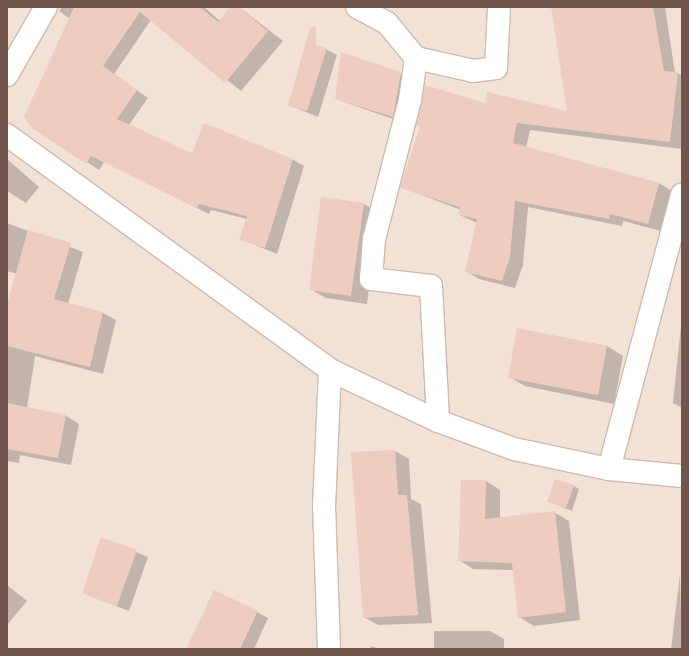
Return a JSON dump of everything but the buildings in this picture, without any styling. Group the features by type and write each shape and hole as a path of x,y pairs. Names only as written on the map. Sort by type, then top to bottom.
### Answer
{"street":[{"path":"7,75 46,7"},
{"path":"357,7 387,23 416,58 473,71 496,68 499,7"},
{"path":"416,58 410,100 374,239 371,279 431,286 438,422"},
{"path":"7,135 330,370 438,422 514,449 609,469 682,476"},
{"path":"609,469 682,195"},
{"path":"329,649 324,507 330,370"}],"shaded area":[{"path":"7,7 682,7 682,649 7,649"}]}
